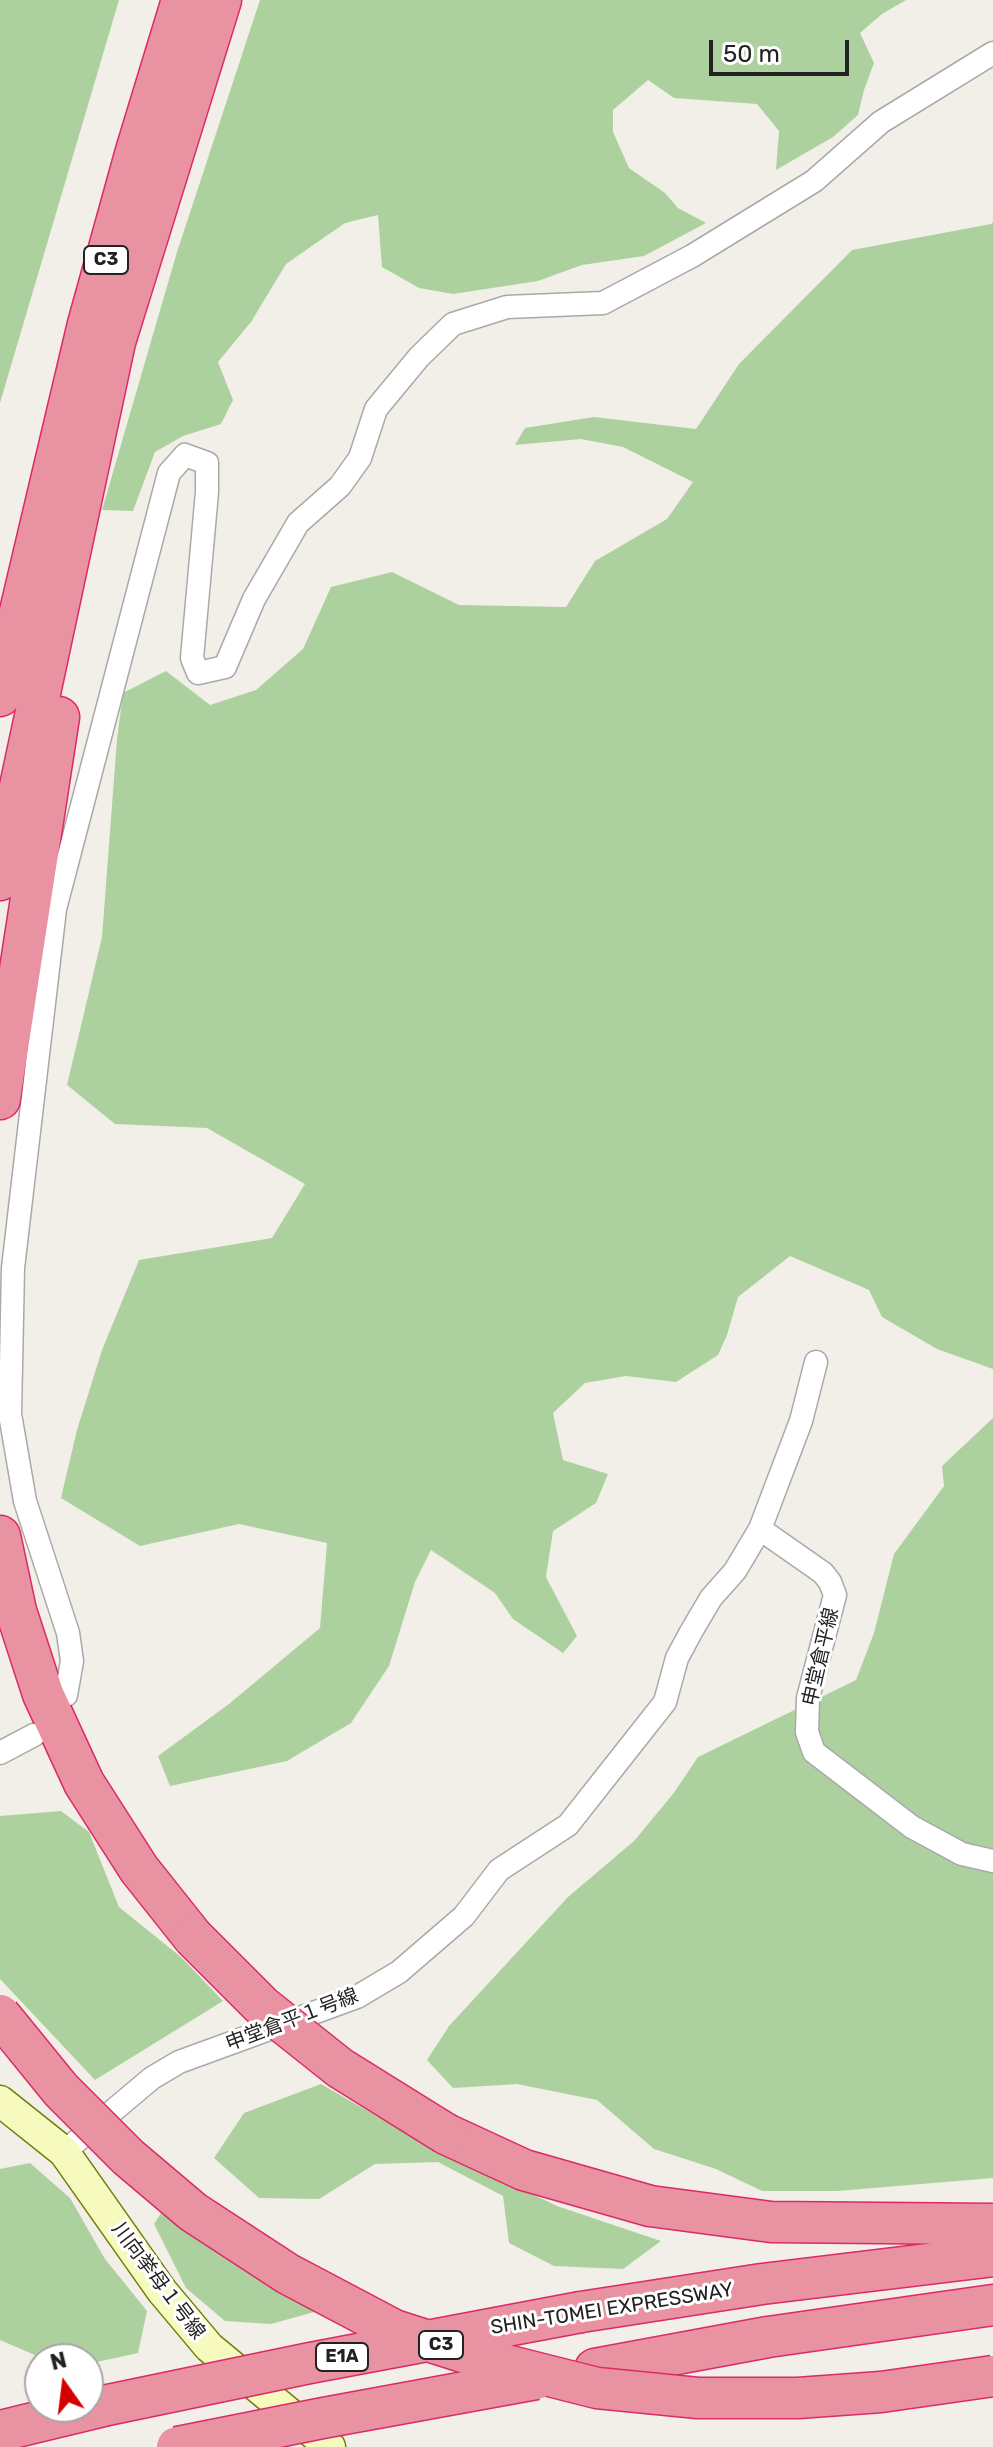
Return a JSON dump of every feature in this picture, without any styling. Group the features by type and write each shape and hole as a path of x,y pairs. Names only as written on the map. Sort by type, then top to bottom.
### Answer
{"highway":[{"name":"C3","path":"0,696 88,324 182,0"},
{"name":"C3","path":"115,342 221,0"},
{"path":"0,880 115,342"},
{"path":"0,1099 115,342"},
{"name":"C3","path":"0,618 39,523"},
{"path":"0,1536 16,1611 43,1694 84,1783 139,1869 193,1937 262,2006 340,2068 446,2134 524,2170 650,2206 771,2222 993,2224"},
{"name":"C3","path":"0,2015 61,2090 128,2157 193,2212 288,2274 394,2330 494,2362 597,2388 698,2398 798,2398 881,2392 993,2376"},
{"name":"SHIN-TOMEI EXPRESSWAY","path":"0,2431 103,2406 325,2360 581,2312 762,2284 993,2256"},
{"path":"177,2447 768,2337 993,2305"}],"street":[{"path":"66,1695 72,1661 68,1633 25,1501 10,1414 13,1268 55,909 169,473 185,455 207,463 192,658 198,673 225,667 254,599 298,523 340,486 360,458 376,409 419,357 453,324 507,307 603,303 692,256 814,181 881,122 993,53"},
{"name":"申堂倉平１号線","path":"64,2152 152,2078 179,2062 357,1997 399,1972 464,1916 499,1870 568,1825 665,1702 677,1658 691,1632 711,1598 735,1571 760,1529 801,1421 816,1362"},
{"name":"申堂倉平線","path":"760,1529 823,1573 835,1595 808,1698 807,1732 814,1752 912,1827 962,1854 993,1861"},
{"path":"0,1753 34,1735"},
{"name":"川向挙母１号線","path":"0,2101 64,2152 162,2291 209,2347 330,2447"}],"green space":[{"path":"0,0 119,0 0,403"},
{"path":"260,0 906,0 882,14 860,33 874,63 858,115 833,137 776,170 779,131 757,104 674,98 648,80 613,110 613,132 629,168 665,193 678,208 706,223 644,256 582,265 538,281 453,294 419,288 382,267 378,215 345,223 286,264 251,322 218,362 233,400 221,424 183,436 155,452 133,511 102,510 177,252"},
{"path":"993,222 993,1369 937,1349 882,1317 869,1290 790,1256 738,1297 718,1355 676,1382 626,1376 585,1383 553,1413 563,1460 608,1474 596,1503 553,1531 546,1577 577,1636 563,1653 513,1619 495,1593 431,1550 415,1582 389,1666 351,1723 287,1761 170,1786 158,1756 229,1704 320,1628 327,1543 239,1524 140,1546 61,1498 77,1430 102,1350 139,1260 272,1238 305,1184 207,1128 115,1124 67,1085 102,937 123,693 166,671 210,705 256,690 303,649 331,587 392,572 459,605 566,607 595,561 667,519 693,482 623,447 581,439 515,445 525,428 594,417 696,429 739,364 852,250"},
{"path":"993,1418 993,2178 838,2191 762,2191 716,2169 654,2149 597,2100 517,2084 453,2088 427,2060 449,2026 568,1897 634,1841 673,1794 698,1757 856,1680 874,1633 894,1554 944,1486 942,1466"},
{"path":"61,1811 89,1832 119,1907 181,1957 223,2001 95,2080 0,1979 0,1816"},
{"path":"321,2084 411,2136 557,2206 661,2241 623,2269 554,2266 509,2243 503,2196 438,2162 375,2164 319,2199 259,2198 214,2158 244,2113"},
{"path":"30,2163 70,2198 105,2259 147,2311 138,2353 104,2360 104,2343 24,2343 24,2350 0,2340 0,2169"},
{"path":"161,2213 318,2311 271,2324 225,2321 186,2288 154,2224"}]}
